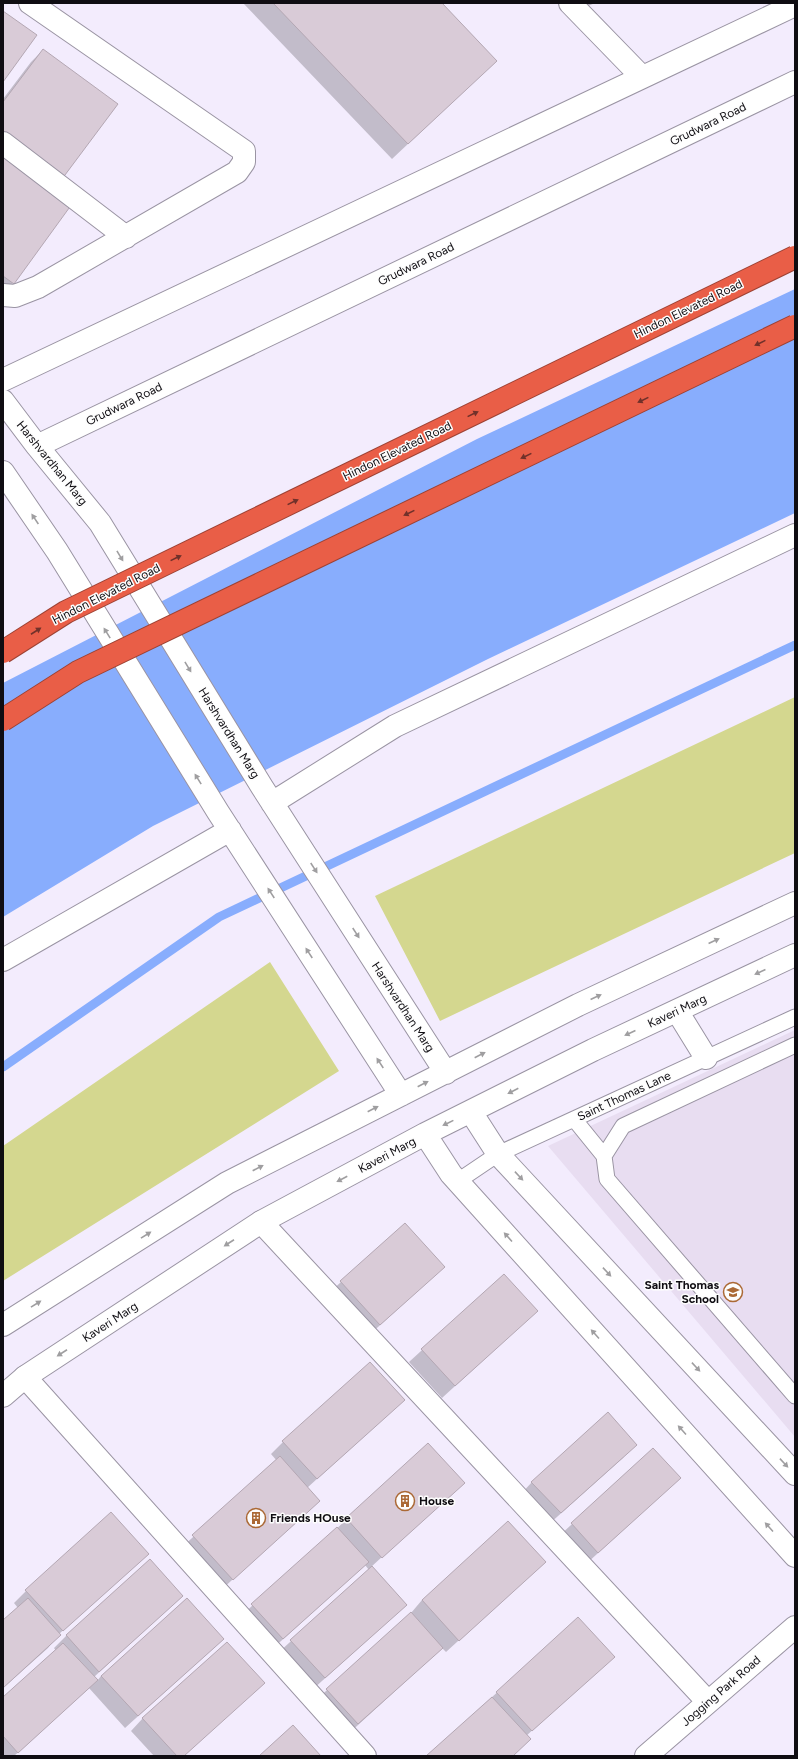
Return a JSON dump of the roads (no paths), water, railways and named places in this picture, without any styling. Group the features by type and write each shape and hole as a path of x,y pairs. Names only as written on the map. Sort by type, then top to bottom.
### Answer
{"highway":[{"name":"Hindon Elevated Road","path":"3,652 66,612 795,257"},
{"path":"3,720 78,672 795,326"}],"street":[{"path":"570,3 642,77"},
{"path":"3,295 15,296 38,287 237,172 244,162 244,151 32,4"},
{"path":"3,380 795,5"},
{"name":"Grudwara Road","path":"37,446 795,82"},
{"path":"3,143 126,237"},
{"name":"Harshvardhan Marg","path":"3,401 37,446 100,523 267,795 446,1073"},
{"path":"3,472 57,551 224,821 401,1095"},
{"path":"267,795 395,726 795,535"},
{"path":"3,960 224,821"},
{"path":"3,1325 227,1183 578,1005 795,903"},
{"name":"Kaveri Marg","path":"3,1396 26,1378 261,1222 426,1134 593,1050 795,955"},
{"path":"677,1011 712,1055"},
{"path":"471,1112 498,1154 795,1474"},
{"path":"426,1134 458,1181 795,1556"},
{"path":"261,1222 708,1702"},
{"path":"26,1378 365,1756"},
{"name":"Jogging Park Road","path":"646,1756 795,1627"}],"lane":[{"name":"Saint Thomas Lane","path":"458,1181 498,1154 795,1016"},
{"path":"604,1156 623,1126 795,1045"},
{"path":"712,1055 730,1076"},
{"path":"574,1119 604,1156 606,1179 795,1396"}],"water":[{"path":"795,289 795,513 488,659 153,826 3,917 3,683 477,439"}],"waterway":[{"path":"3,1067 219,917 795,645"}],"place":[{"name":"Saint Thomas School","path":"733,1292"},
{"name":"House","path":"405,1501"},
{"name":"Friends HOuse","path":"256,1518"}]}
